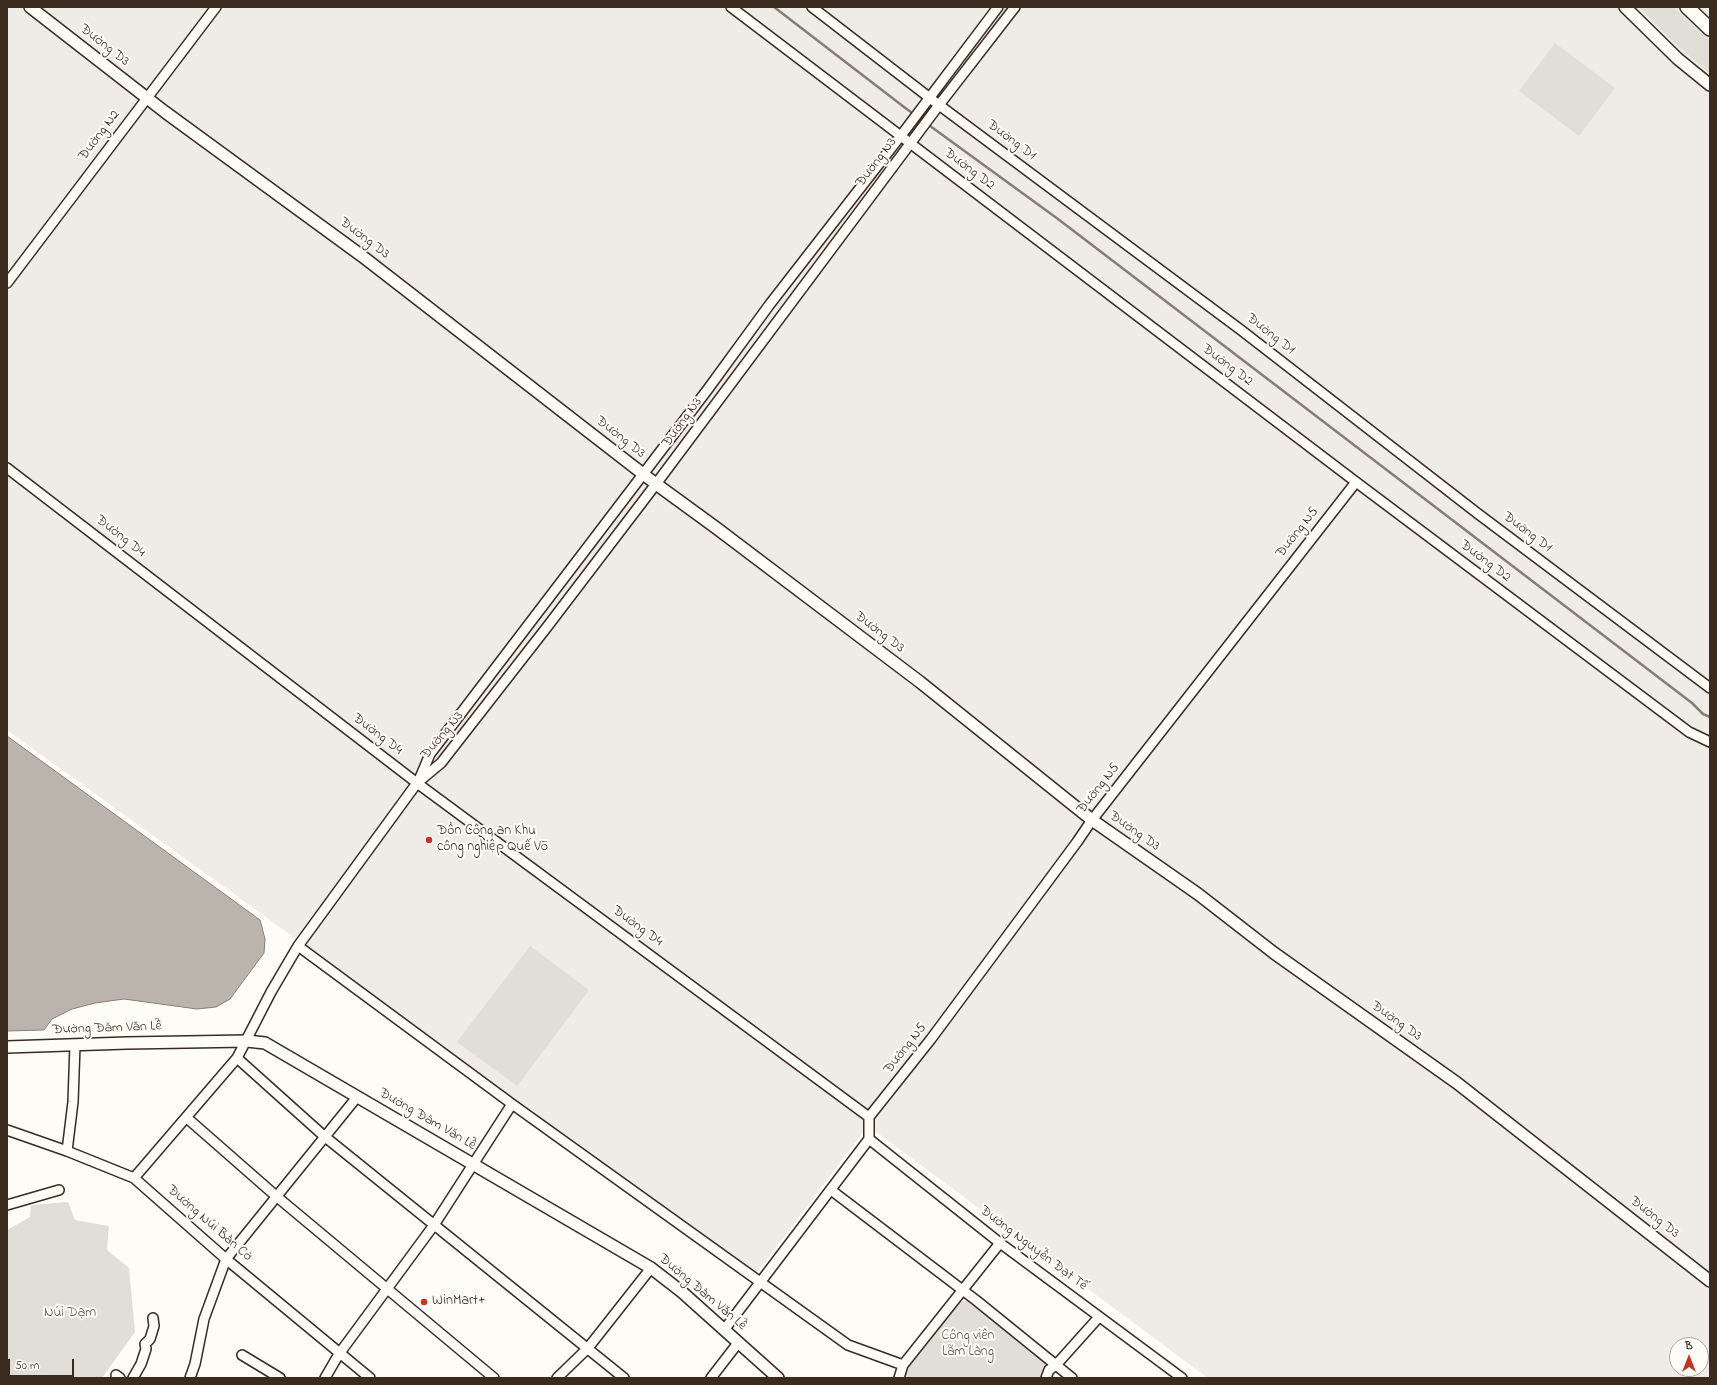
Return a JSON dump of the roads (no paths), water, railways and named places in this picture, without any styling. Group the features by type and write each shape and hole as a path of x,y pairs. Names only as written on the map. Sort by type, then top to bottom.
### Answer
{"highway":[{"path":"1687,7 1710,29"}],"main road":[{"name":"Đường D3","path":"30,7 146,98 362,256 656,484 920,682 1092,820 1198,894 1274,953 1457,1083 1710,1280"},
{"path":"1625,7 1678,59 1710,85"},
{"name":"Đường Đàm Văn Lễ","path":"7,1047 246,1041 265,1043 651,1268 682,1292 778,1378"}],"street":[{"name":"Đường N2","path":"7,283 216,7"},
{"name":"Đường D2","path":"731,7 903,132 1356,482 1689,732 1710,742"},
{"name":"Đường D1","path":"812,7 928,101 1242,330 1477,514 1710,688"},
{"name":"Đường N3","path":"417,783 430,754 708,389 770,304 928,101 998,7"},
{"name":"Đường N3","path":"417,783 440,764 656,484 912,140 1015,7"},
{"path":"770,304 782,314"},
{"name":"Đường D4","path":"7,468 417,783 870,1116"},
{"name":"Đường N5","path":"870,1116 931,1040 1078,842 1092,820 1356,482"},
{"path":"134,1178 237,1058 271,992 298,946 417,783"},
{"path":"298,946 512,1104 848,1345 903,1365"},
{"path":"67,1150 72,1102 75,1045"},
{"path":"237,1058 324,1136 624,1378"},
{"path":"190,1378 195,1364 204,1319 226,1259 357,1097"},
{"path":"325,1378 339,1354 388,1290 434,1225 512,1104"},
{"path":"724,1330 870,1139 870,1116"},
{"path":"187,1118 276,1196 494,1378"},
{"name":"Đường Núi Bàn Cờ","path":"7,1130 67,1150 134,1178 226,1259 339,1354 370,1378"},
{"name":"Đường Nguyễn Đạt Tế","path":"870,1139 1000,1243 1182,1378"},
{"path":"7,1205 59,1190"},
{"path":"831,1190 963,1290 1072,1378"},
{"path":"899,1378 903,1365 1000,1243"},
{"path":"557,1378 588,1348 651,1268"},
{"path":"1046,1378 1049,1370 1056,1365 1099,1317"},
{"path":"133,1378 141,1364 146,1350 145,1344 150,1339 154,1326 153,1318"},
{"path":"711,1378 738,1343"},
{"path":"242,1355 280,1378"}],"waterway":[{"path":"774,7 904,107 1058,219 1692,703 1703,714 1710,717"}],"place":[{"name":"Đồn Công an Khu công nghiệp Quế Võ","path":"429,840"},
{"name":"WinMart+","path":"424,1302"}],"park label":[{"name":"Núi Dạm","path":"70,1314"},
{"name":"Công viên Lãm Làng","path":"968,1346"}]}
